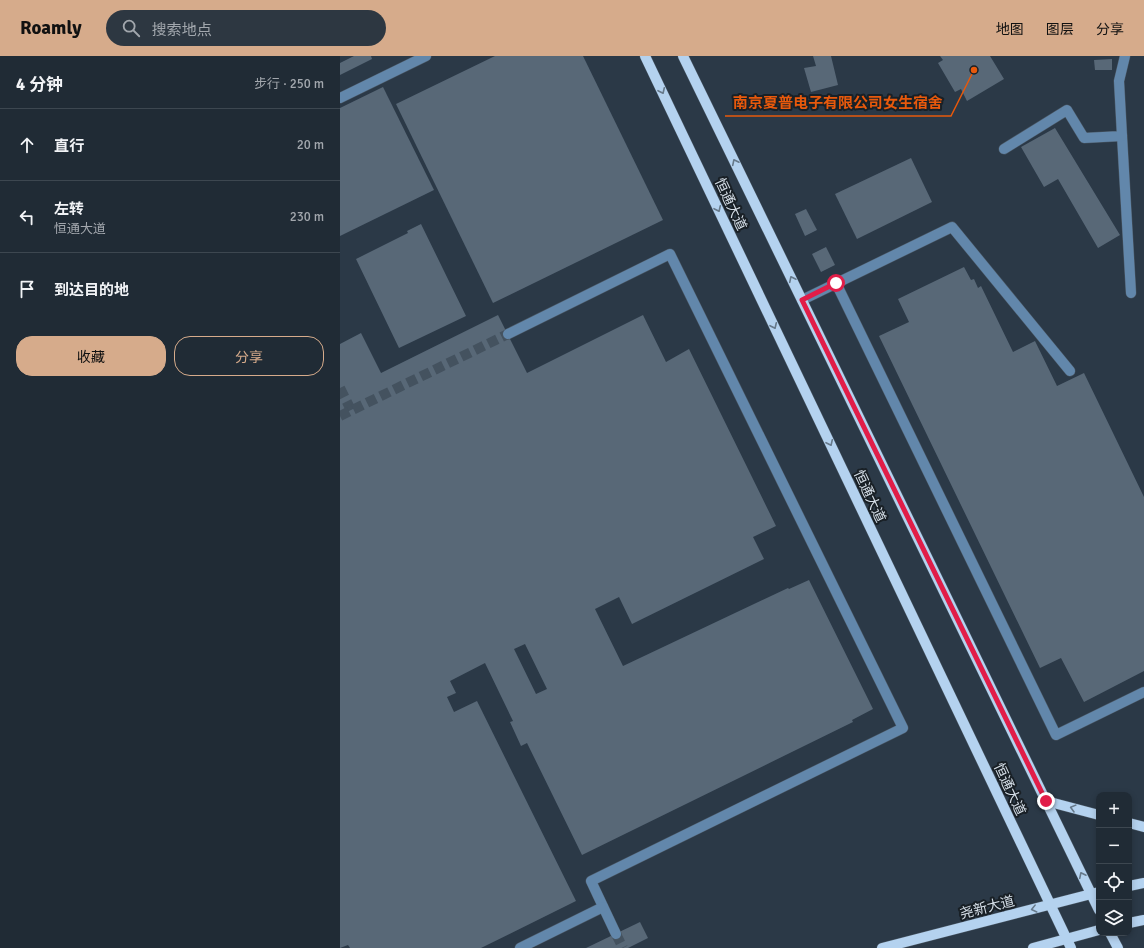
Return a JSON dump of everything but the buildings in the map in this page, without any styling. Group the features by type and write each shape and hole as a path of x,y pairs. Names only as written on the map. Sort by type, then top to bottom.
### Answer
{"main road":[{"name":"恒通大道","path":"645,56 1069,943"},
{"name":"恒通大道","path":"683,56 1046,801 1095,893"},
{"path":"1046,801 1096,814"},
{"path":"1132,824 1144,827"},
{"path":"1132,885 1144,883"},
{"name":"尧新大道","path":"882,948 1095,893"},
{"path":"1132,922 1144,920"},
{"path":"1032,948 1069,943 1096,931"},
{"path":"1112,936 1118,948"}],"lane":[{"path":"340,98 426,56"},
{"path":"1125,56 1119,81 1131,293"},
{"path":"1004,149 1067,110 1084,138 1122,136"},
{"path":"802,300 952,228 1070,371"},
{"path":"508,334 670,254 903,728 590,881 616,934"},
{"path":"836,283 1056,735 1144,692"},
{"path":"520,948 603,907"}],"tunnel":[{"path":"340,416 508,334"},
{"path":"340,388 351,410"},
{"path":"616,934 623,948"}],"place":[{"name":"南京夏普电子有限公司女生宿舍","path":"974,70"}],"route":[{"path":"836,283 802,300 1046,801"}]}
